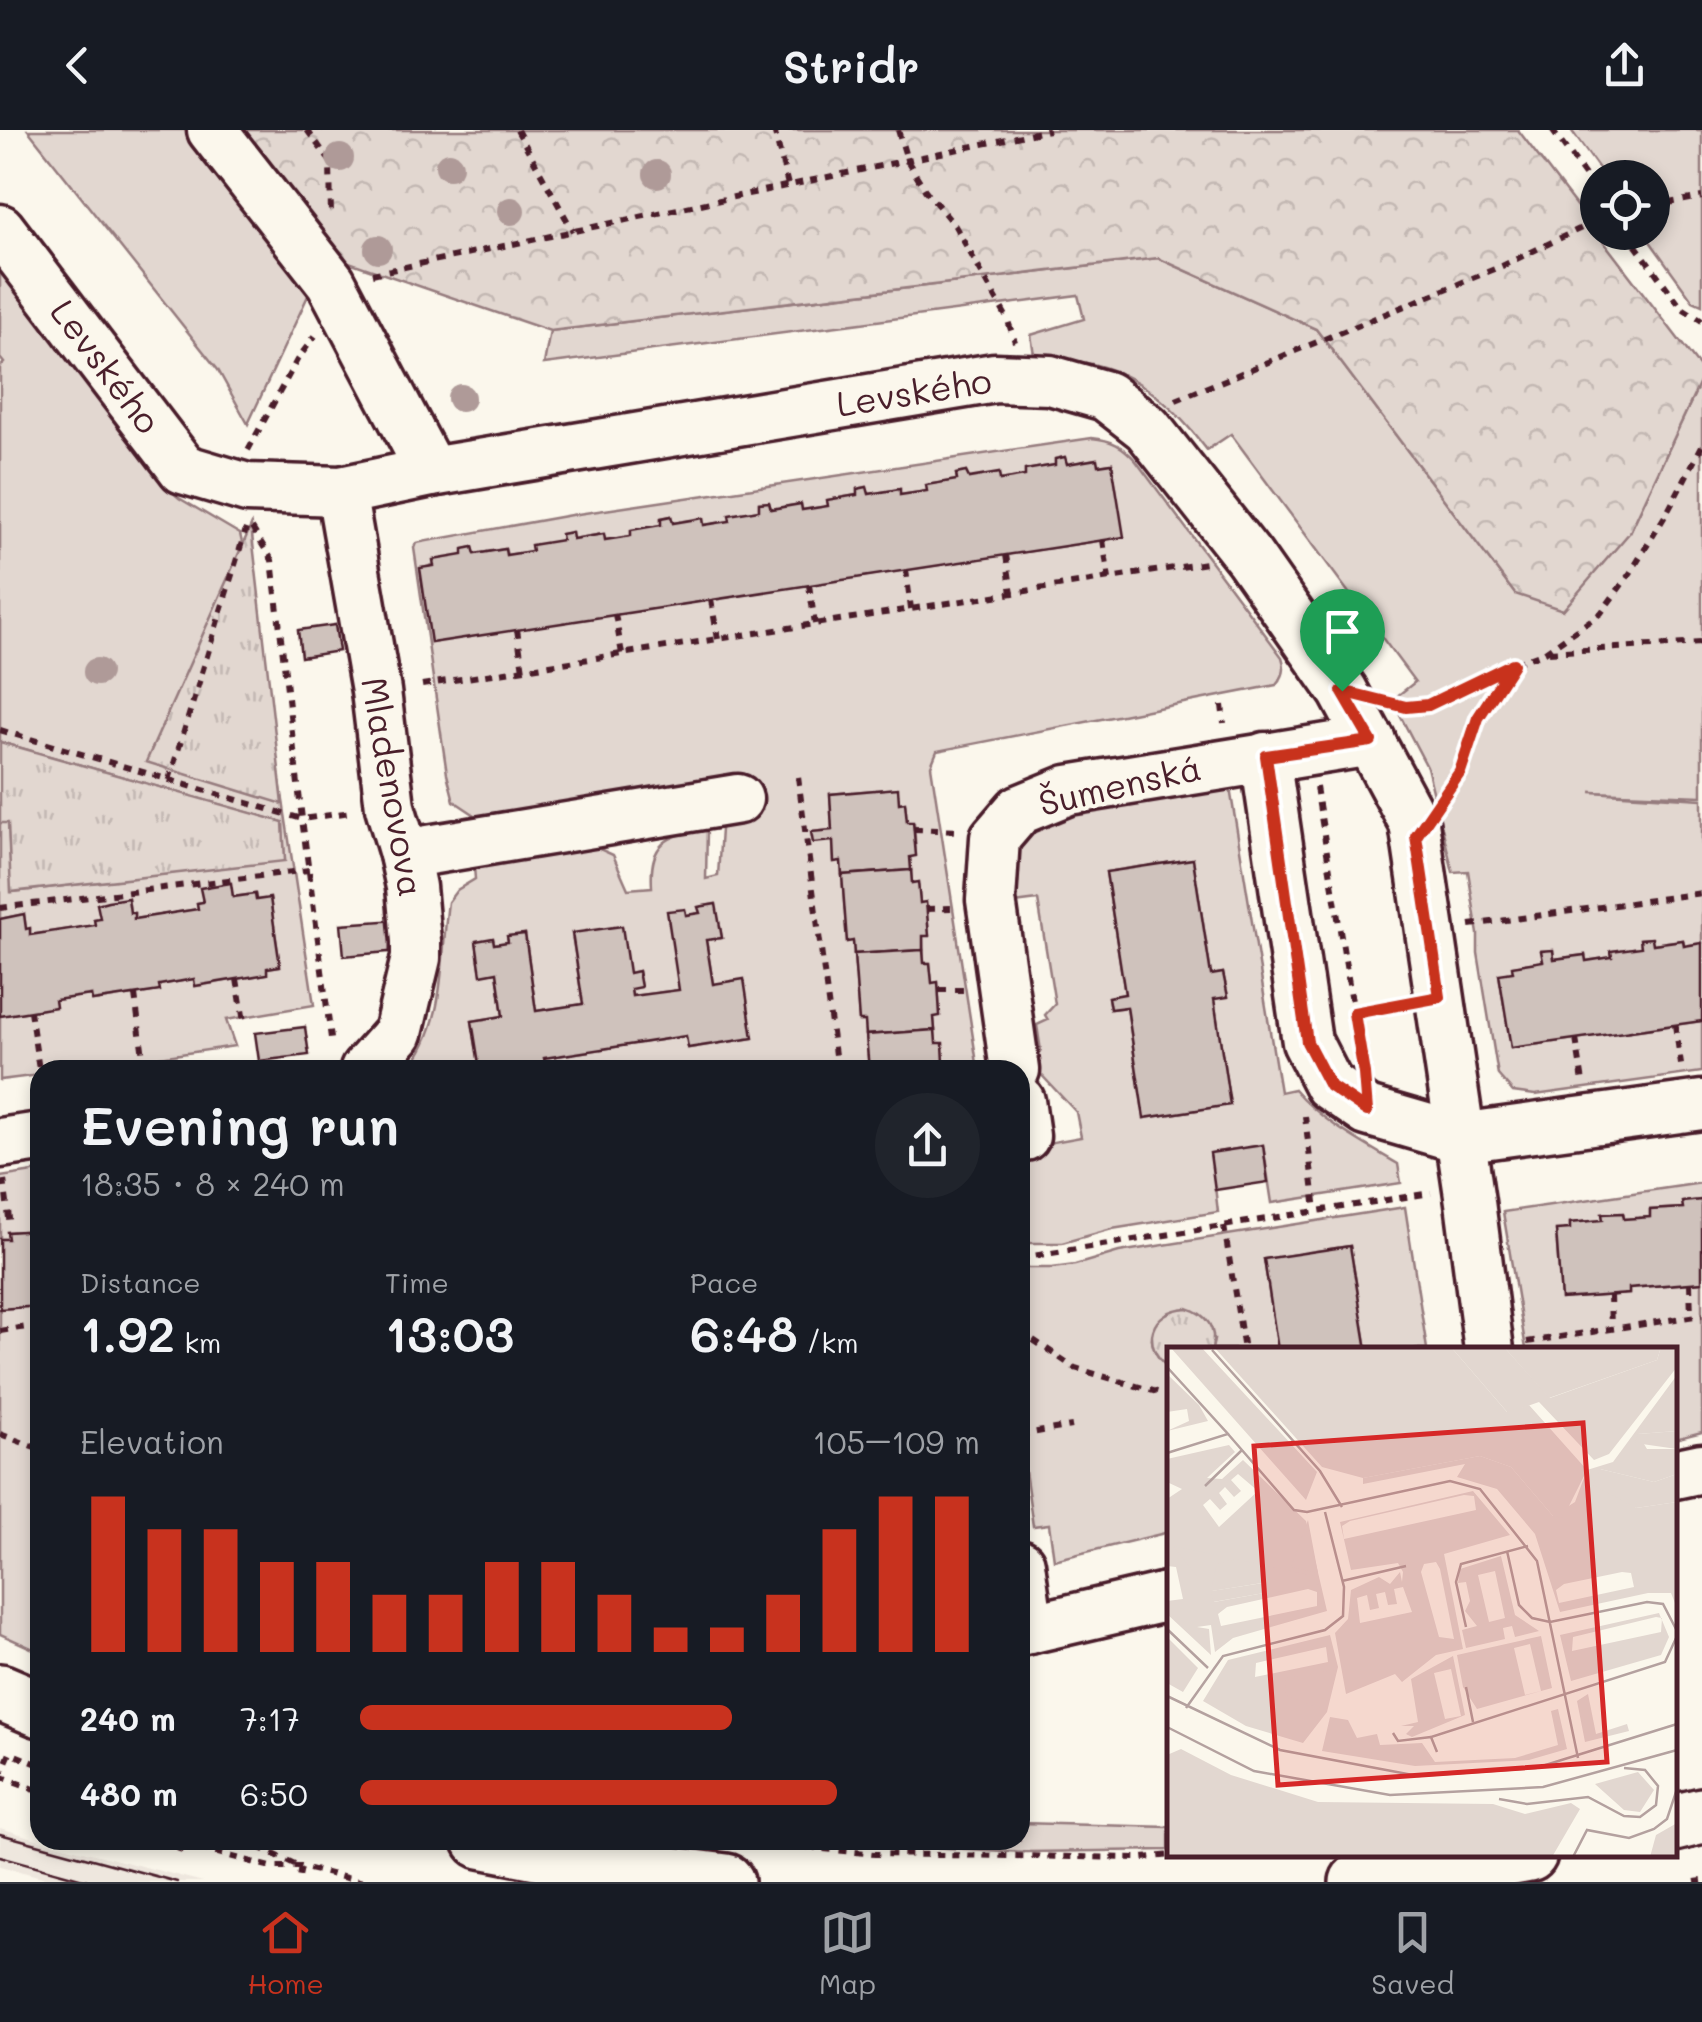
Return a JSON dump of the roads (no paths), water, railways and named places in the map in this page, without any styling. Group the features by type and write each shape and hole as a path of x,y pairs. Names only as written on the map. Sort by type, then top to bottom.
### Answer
{"main road":[{"path":"0,1692 30,1705"},
{"path":"1677,1822 1702,1816"},
{"path":"532,1850 639,1871 726,1882"},
{"path":"1358,1882 1513,1857"}],"street":[{"path":"212,130 331,282 430,472"},
{"name":"Levského","path":"0,229 183,469 247,488 341,492 430,472 995,378 1050,380 1106,396 1147,428 1249,556 1342,691 1414,823 1460,1138 1505,1346"},
{"name":"Mladenovova","path":"341,492 376,692 390,807 411,888 416,958 398,1033 352,1060"},
{"name":"Šumenská","path":"1015,1060 991,900 995,838 1019,810 1068,790 1371,741"},
{"path":"1288,753 1304,1021 1307,1042 1330,1086 1367,1111 1460,1138 1692,1091"},
{"path":"404,854 738,799"},
{"path":"1,1156 30,1142"},
{"path":"1677,1473 1702,1468"},
{"path":"1030,1629 1167,1597"}],"tram line":[{"path":"0,1834 30,1842"},
{"path":"59,1850 177,1882"},
{"path":"0,1856 94,1882"}]}
